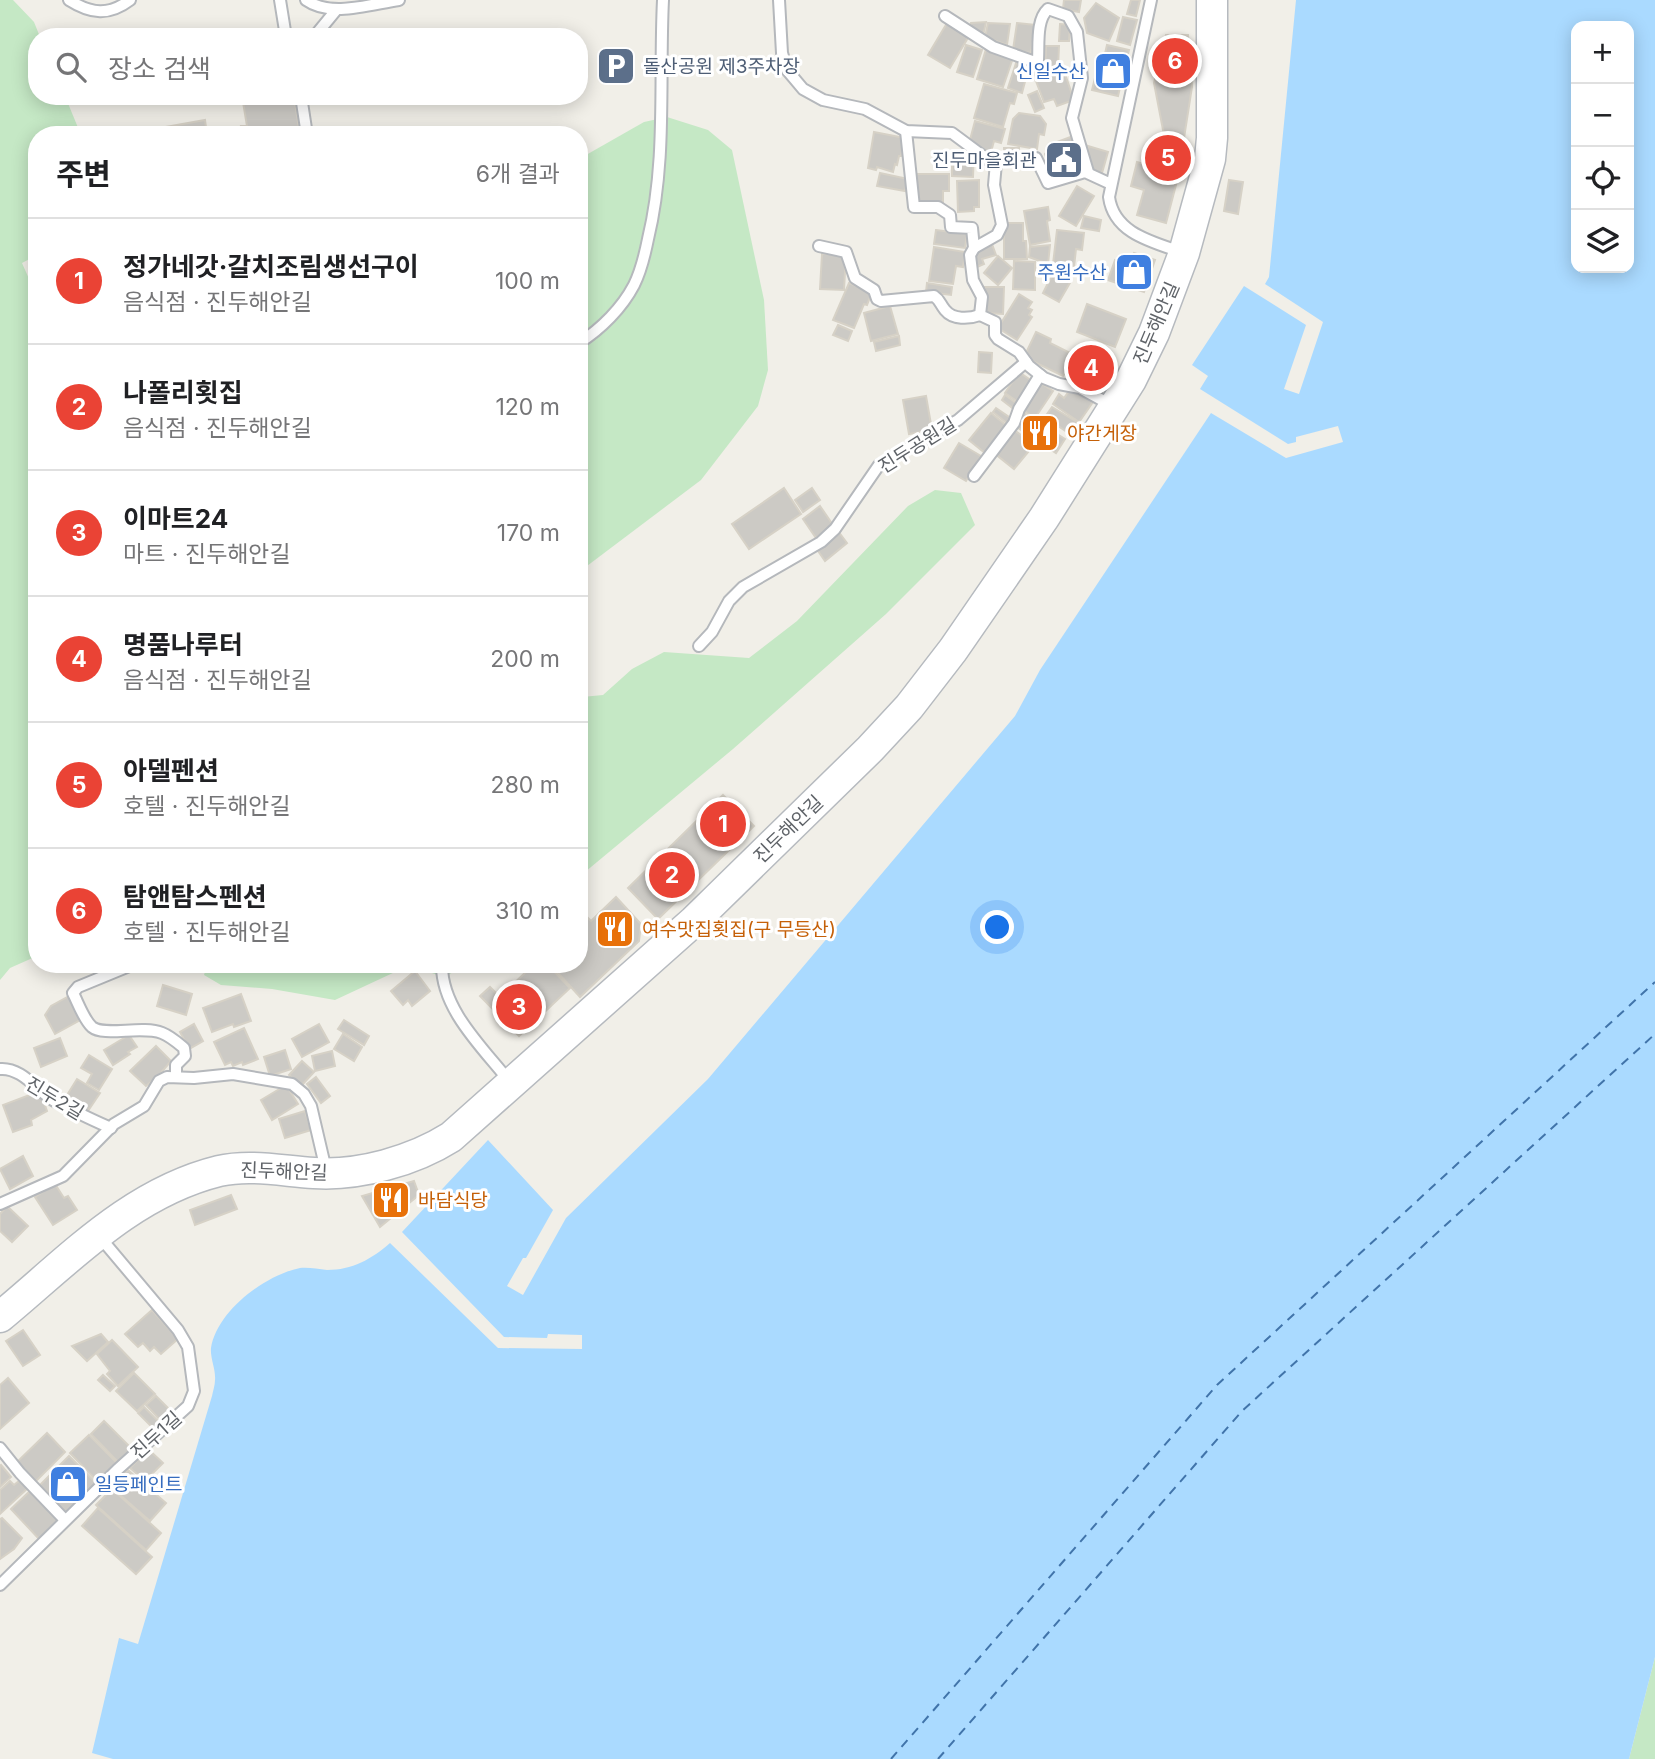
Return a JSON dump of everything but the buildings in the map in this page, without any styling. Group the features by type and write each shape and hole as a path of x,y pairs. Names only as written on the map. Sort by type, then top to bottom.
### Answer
{"street":[{"name":"진두해안길","path":"0,1317 96,1234 146,1202 192,1180 218,1172 257,1167 326,1173 377,1166 424,1152 451,1137 694,921 909,707 953,650 1044,518 1131,380 1150,342 1184,253 1210,159 1212,0"}],"lane":[{"path":"69,0 99,13 119,8 130,0"},
{"path":"281,0 285,28"},
{"path":"306,0 316,6 337,9 399,0"},
{"path":"588,335 611,315 634,284 654,214 659,184 663,0"},
{"path":"779,0 782,53 787,70 794,81 813,96 865,110 906,131 952,133 987,160 996,163 1036,158 1046,182 1051,184 1081,172 1088,172 1111,184"},
{"path":"1151,0 1111,184 1110,206 1120,224 1136,235 1184,253"},
{"path":"321,28 337,9"},
{"path":"945,16 1003,52 1035,62 1038,60 1041,18 1045,12 1048,9 1055,10 1068,16 1077,32 1083,71 1072,118 1088,172"},
{"path":"302,105 306,126"},
{"path":"906,131 914,207 938,207 948,212 951,227 972,228 974,248 970,261 973,280 982,297 980,316"},
{"path":"974,248 997,234 1002,225 994,185 996,163"},
{"path":"819,246 846,252 855,278 874,290 877,299 881,301 934,296 952,316 980,316 995,322 995,335 998,339 1016,349 1040,375 1051,382 1080,388 1114,407"},
{"name":"진두공원길","path":"699,646 712,632 729,601 743,587 821,542 835,529 879,465 958,420 1026,362"},
{"path":"974,475 1014,423 1019,409 1040,375"},
{"path":"112,973 78,987 73,993 90,1024 96,1029 110,1031 141,1028 162,1032 184,1048 185,1056 176,1065 176,1077 233,1074 292,1084 304,1094 311,1106 326,1173"},
{"path":"443,973 452,1005 512,1084"},
{"name":"진두2길","path":"0,1069 13,1072 37,1086 51,1099 111,1128"},
{"name":"진두2길","path":"0,1204 63,1176 111,1128 144,1106 159,1081 176,1077"},
{"name":"진두1길","path":"0,1585 65,1520 188,1406 194,1391 188,1347 177,1330 96,1234"},
{"path":"0,1448 65,1520"}],"green space":[{"path":"0,0 13,0 36,28 28,28 28,105 69,105 77,126 28,126 28,260 22,263 28,277 28,960 10,968 0,980"},
{"path":"667,117 708,130 732,150 764,300 768,370 758,406 701,480 588,565 588,154 644,122"},
{"path":"935,490 961,493 975,525 886,614 733,749 588,870 588,696 603,695 632,669 664,652 749,658 797,621 908,506"},
{"path":"393,973 335,1000 272,989 221,985 204,975"},
{"path":"432,973 452,973 443,977"},
{"path":"1655,1657 1655,1759 1629,1759"}],"water":[{"path":"1296,0 1655,0 1655,1657 1629,1759 113,1759 92,1753 119,1638 138,1644 215,1384 211,1348 215,1334 233,1308 258,1287 286,1272 300,1268 327,1270 353,1266 369,1259 390,1243 498,1348 582,1349 582,1335 548,1334 547,1338 504,1337 402,1232 488,1140 553,1210 507,1286 523,1295 566,1218 708,1079 1015,716 1040,670 1211,413 1286,458 1343,442 1338,426 1296,437 1296,442 1288,444 1200,389 1208,376 1192,365 1244,286 1306,325 1284,389 1299,394 1323,322 1265,284 1269,277"}],"ferry route":[{"path":"891,1759 1217,1385 1655,982"},
{"path":"938,1759 1242,1411 1655,1034"}],"place":[{"name":"탐앤탐스펜션","path":"1175,61"},
{"name":"돌산공원 제3주차장","path":"616,66"},
{"name":"신일수산","path":"1113,71"},
{"name":"아델펜션","path":"1168,158"},
{"name":"진두마을회관","path":"1064,160"},
{"name":"주원수산","path":"1134,272"},
{"name":"명품나루터","path":"1091,368"},
{"name":"야간게장","path":"1040,433"},
{"name":"정가네갓·갈치조림생선구이","path":"723,824"},
{"name":"나폴리횟집","path":"672,875"},
{"name":"여수맛집횟집(구 무등산)","path":"615,929"},
{"name":"이마트24","path":"519,1007"},
{"name":"바담식당","path":"391,1200"},
{"name":"일등페인트","path":"68,1484"}]}
